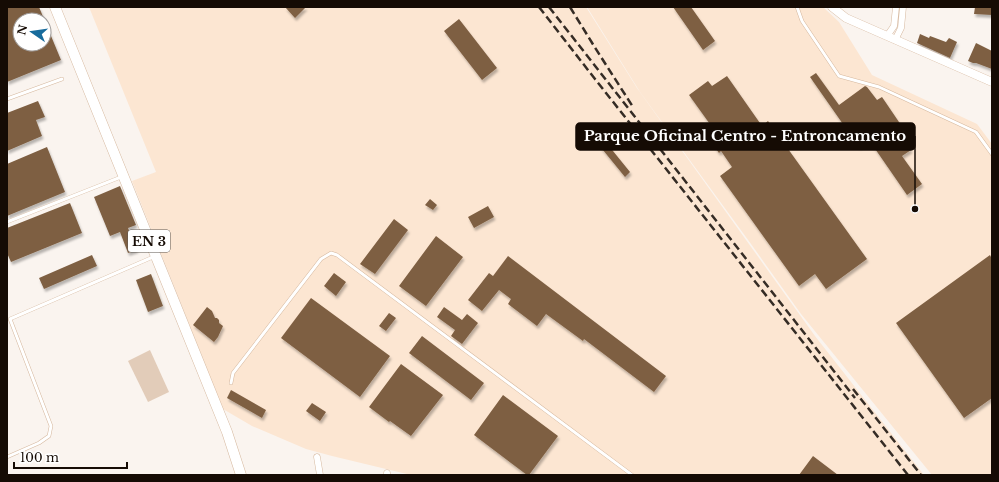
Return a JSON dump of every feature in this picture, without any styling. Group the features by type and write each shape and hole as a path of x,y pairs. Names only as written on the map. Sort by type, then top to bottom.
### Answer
{"main road":[{"name":"EN 3","path":"55,7 227,432 241,475"}],"street":[{"path":"832,7 846,18 992,82"},
{"path":"888,36 894,26 896,7"},
{"path":"896,40 902,28 903,7"},
{"path":"317,457 320,475"}],"lane":[{"path":"797,7 802,21 839,76 879,87 976,132 992,154"},
{"path":"7,99 62,78"},
{"path":"7,222 123,176"},
{"path":"231,382 233,373 306,277 320,260 330,253 338,255 632,475"},
{"path":"7,457 39,443 49,436 51,426 9,319 155,256"}],"shaded area":[{"path":"89,7 586,7 637,88 815,336 924,475 411,475 306,449 252,426 223,409 132,181 156,172"},
{"path":"587,7 823,7 839,22 872,75 977,124 992,144 992,475 932,475 801,314 640,92"},
{"path":"150,350 169,392 148,402 128,361"}],"building":[{"path":"7,7 39,7 41,12 12,12 12,52 52,52 52,38 61,60 7,82"},
{"path":"285,7 306,7 295,18"},
{"path":"673,7 691,7 715,41 703,50"},
{"path":"975,7 992,7 992,15 974,14"},
{"path":"459,19 497,68 482,80 444,31"},
{"path":"920,34 946,42 949,38 957,42 950,58 917,43"},
{"path":"976,43 992,51 992,69 968,61"},
{"path":"816,73 839,105 865,86 877,100 882,97 901,125 896,128 911,150 902,156 922,184 907,195 869,140 859,147 810,77"},
{"path":"727,76 762,126 768,121 867,259 826,289 815,274 799,286 720,176 732,167 721,151 719,153 704,132 712,127 689,95 708,81 712,86"},
{"path":"38,101 45,117 36,120 42,136 7,151 7,113"},
{"path":"600,135 630,172 625,177 594,139"},
{"path":"47,147 65,192 7,216 7,164"},
{"path":"120,186 136,225 128,228 137,250 128,253 120,232 110,236 94,197"},
{"path":"430,199 437,205 433,210 425,205"},
{"path":"70,203 82,233 11,262 7,253 7,228"},
{"path":"488,206 494,217 474,228 468,217"},
{"path":"394,219 408,230 375,274 360,264"},
{"path":"436,236 463,257 426,306 399,286"},
{"path":"92,255 97,266 44,289 39,278"},
{"path":"990,255 992,259 992,398 964,418 896,323"},
{"path":"508,256 666,376 654,392 584,339 583,341 546,314 537,326 508,304 511,299 499,290 482,311 468,300 489,273 493,276"},
{"path":"334,273 346,282 336,296 324,286"},
{"path":"151,274 163,306 148,312 136,280"},
{"path":"311,298 390,356 360,397 281,338"},
{"path":"207,307 212,311 215,318 219,320 219,323 223,326 214,342 193,325"},
{"path":"444,307 462,320 467,314 478,323 462,344 451,336 455,330 437,317"},
{"path":"389,313 396,318 386,331 379,326"},
{"path":"422,336 484,383 471,400 409,353"},
{"path":"401,364 443,395 411,436 369,407"},
{"path":"231,390 266,410 262,418 227,398"},
{"path":"503,395 558,436 529,475 474,435"},
{"path":"312,403 326,412 320,421 306,411"},
{"path":"813,456 838,475 799,475"}],"railway":[{"path":"539,7 908,475"},
{"path":"549,7 855,398"},
{"path":"570,7 633,107"},
{"path":"853,389 921,475"}],"place":[{"name":"Parque Oficinal Centro - Entroncamento","path":"915,209"}]}
